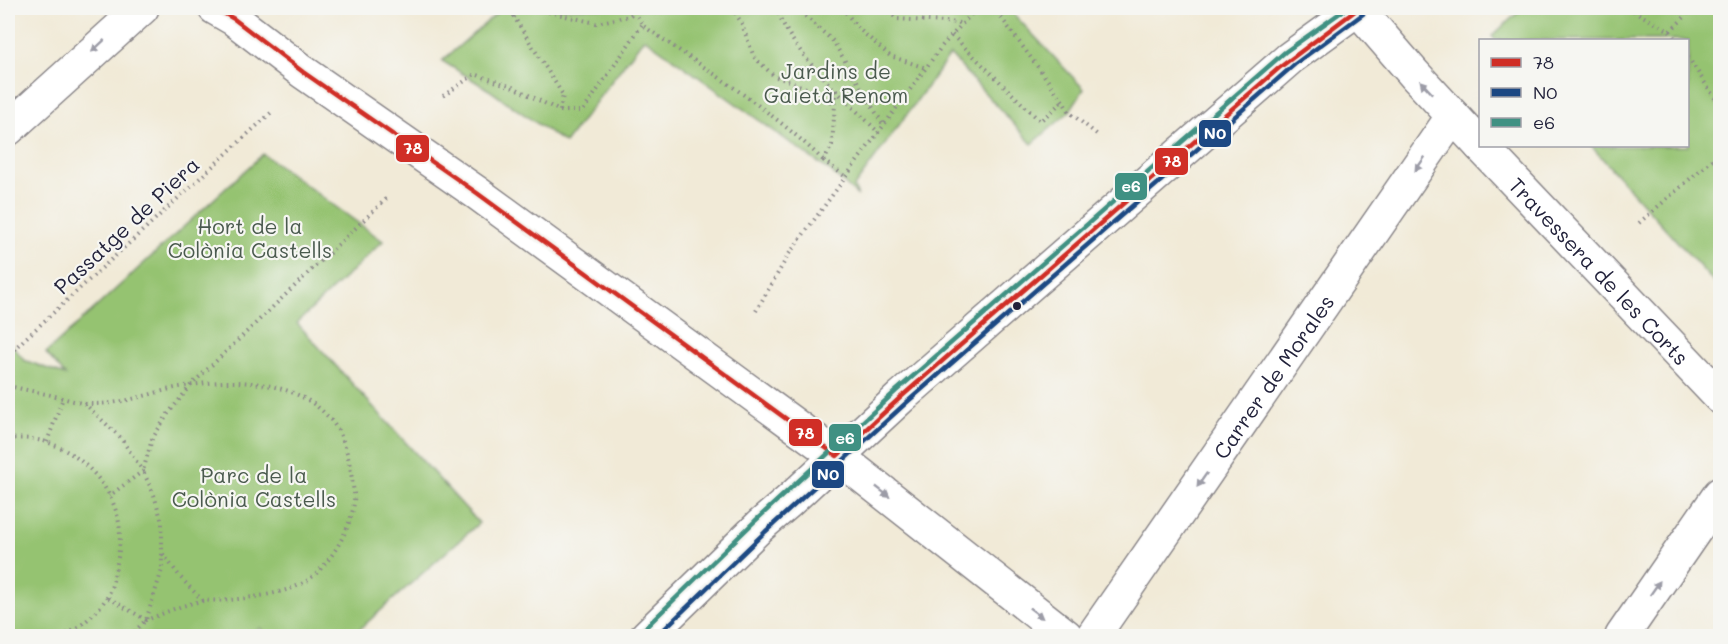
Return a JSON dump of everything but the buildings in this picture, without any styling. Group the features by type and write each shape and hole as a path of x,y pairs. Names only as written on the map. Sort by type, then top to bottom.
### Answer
{"street":[{"path":"8,129 142,8"},
{"path":"215,8 234,19 303,72 477,194 837,456 1066,636"},
{"path":"647,636 760,526 900,397 1279,68 1358,8"},
{"name":"Travessera de les Corts","path":"1358,8 1415,75 1479,143"},
{"name":"Carrer de Morales","path":"1093,636 1453,116"},
{"name":"Travessera de les Corts","path":"1483,147 1720,397"},
{"path":"1622,636 1720,494"}],"path":[{"path":"524,8 514,17 562,95 561,111"},
{"path":"531,8 596,23 629,16 640,8"},
{"path":"732,8 741,22 754,57 774,76 804,87 834,104"},
{"path":"777,8 781,21 806,59 879,133"},
{"path":"796,8 833,41 884,126"},
{"path":"842,8 859,29 890,56 926,69"},
{"path":"884,8 897,19 962,24"},
{"path":"968,8 976,9"},
{"path":"994,8 1069,112 1098,136"},
{"path":"1628,8 1670,31 1675,39"},
{"path":"1670,31 1694,8"},
{"path":"756,311 789,254 926,69 976,9"},
{"path":"635,11 642,25 800,137 824,161 846,177"},
{"path":"443,96 475,74 515,88 561,111 583,111 642,25"},
{"path":"952,35 1040,121 1063,101"},
{"path":"1689,59 1720,106"},
{"path":"824,161 832,145 836,90"},
{"name":"Passatge de Piera","path":"8,367 15,348 274,110"},
{"path":"1639,223 1720,153"},
{"path":"109,496 143,471 152,439 191,385 387,198"},
{"path":"8,386 85,404 117,402 191,385 225,381 267,385 294,392 317,405 339,432 350,463 355,503 344,535 326,563 305,581 267,594 230,600 203,601 146,620 130,636"},
{"path":"47,442 63,398"},
{"path":"85,404 120,437 143,471 154,495 162,522 162,570 146,620"},
{"path":"8,439 24,438 47,442 69,452 88,467 109,496 118,518 117,564 107,597 90,617 69,633 61,636"},
{"path":"163,553 181,578 203,601"},
{"path":"107,597 146,620"}],"green space":[{"name":"Jardins de Gaietà Renom","path":"503,8 1008,8 1084,89 1069,112 1032,144 950,55 854,187 858,196 831,172 644,38 565,143 489,90 442,61"},
{"path":"1523,8 1720,8 1720,289 1592,147 1689,147 1689,39 1494,39 1492,36"},
{"name":"Parc de la Colònia Castells","path":"263,154 383,241 297,323 479,523 352,636 267,636 260,628 251,636 8,636 8,340 24,360 65,375 46,353"}],"transit line":[{"name":"78","path":"215,8 234,19 303,72 477,193 837,456 901,397 1279,68 1359,8"},
{"name":"e6","path":"642,631 755,521 896,391 1285,52 1347,8"},
{"name":"N0","path":"657,636 765,532 906,403 1295,64 1363,14"}],"park label":[{"name":"Hort de la Colònia Castells","path":"250,237"}]}
